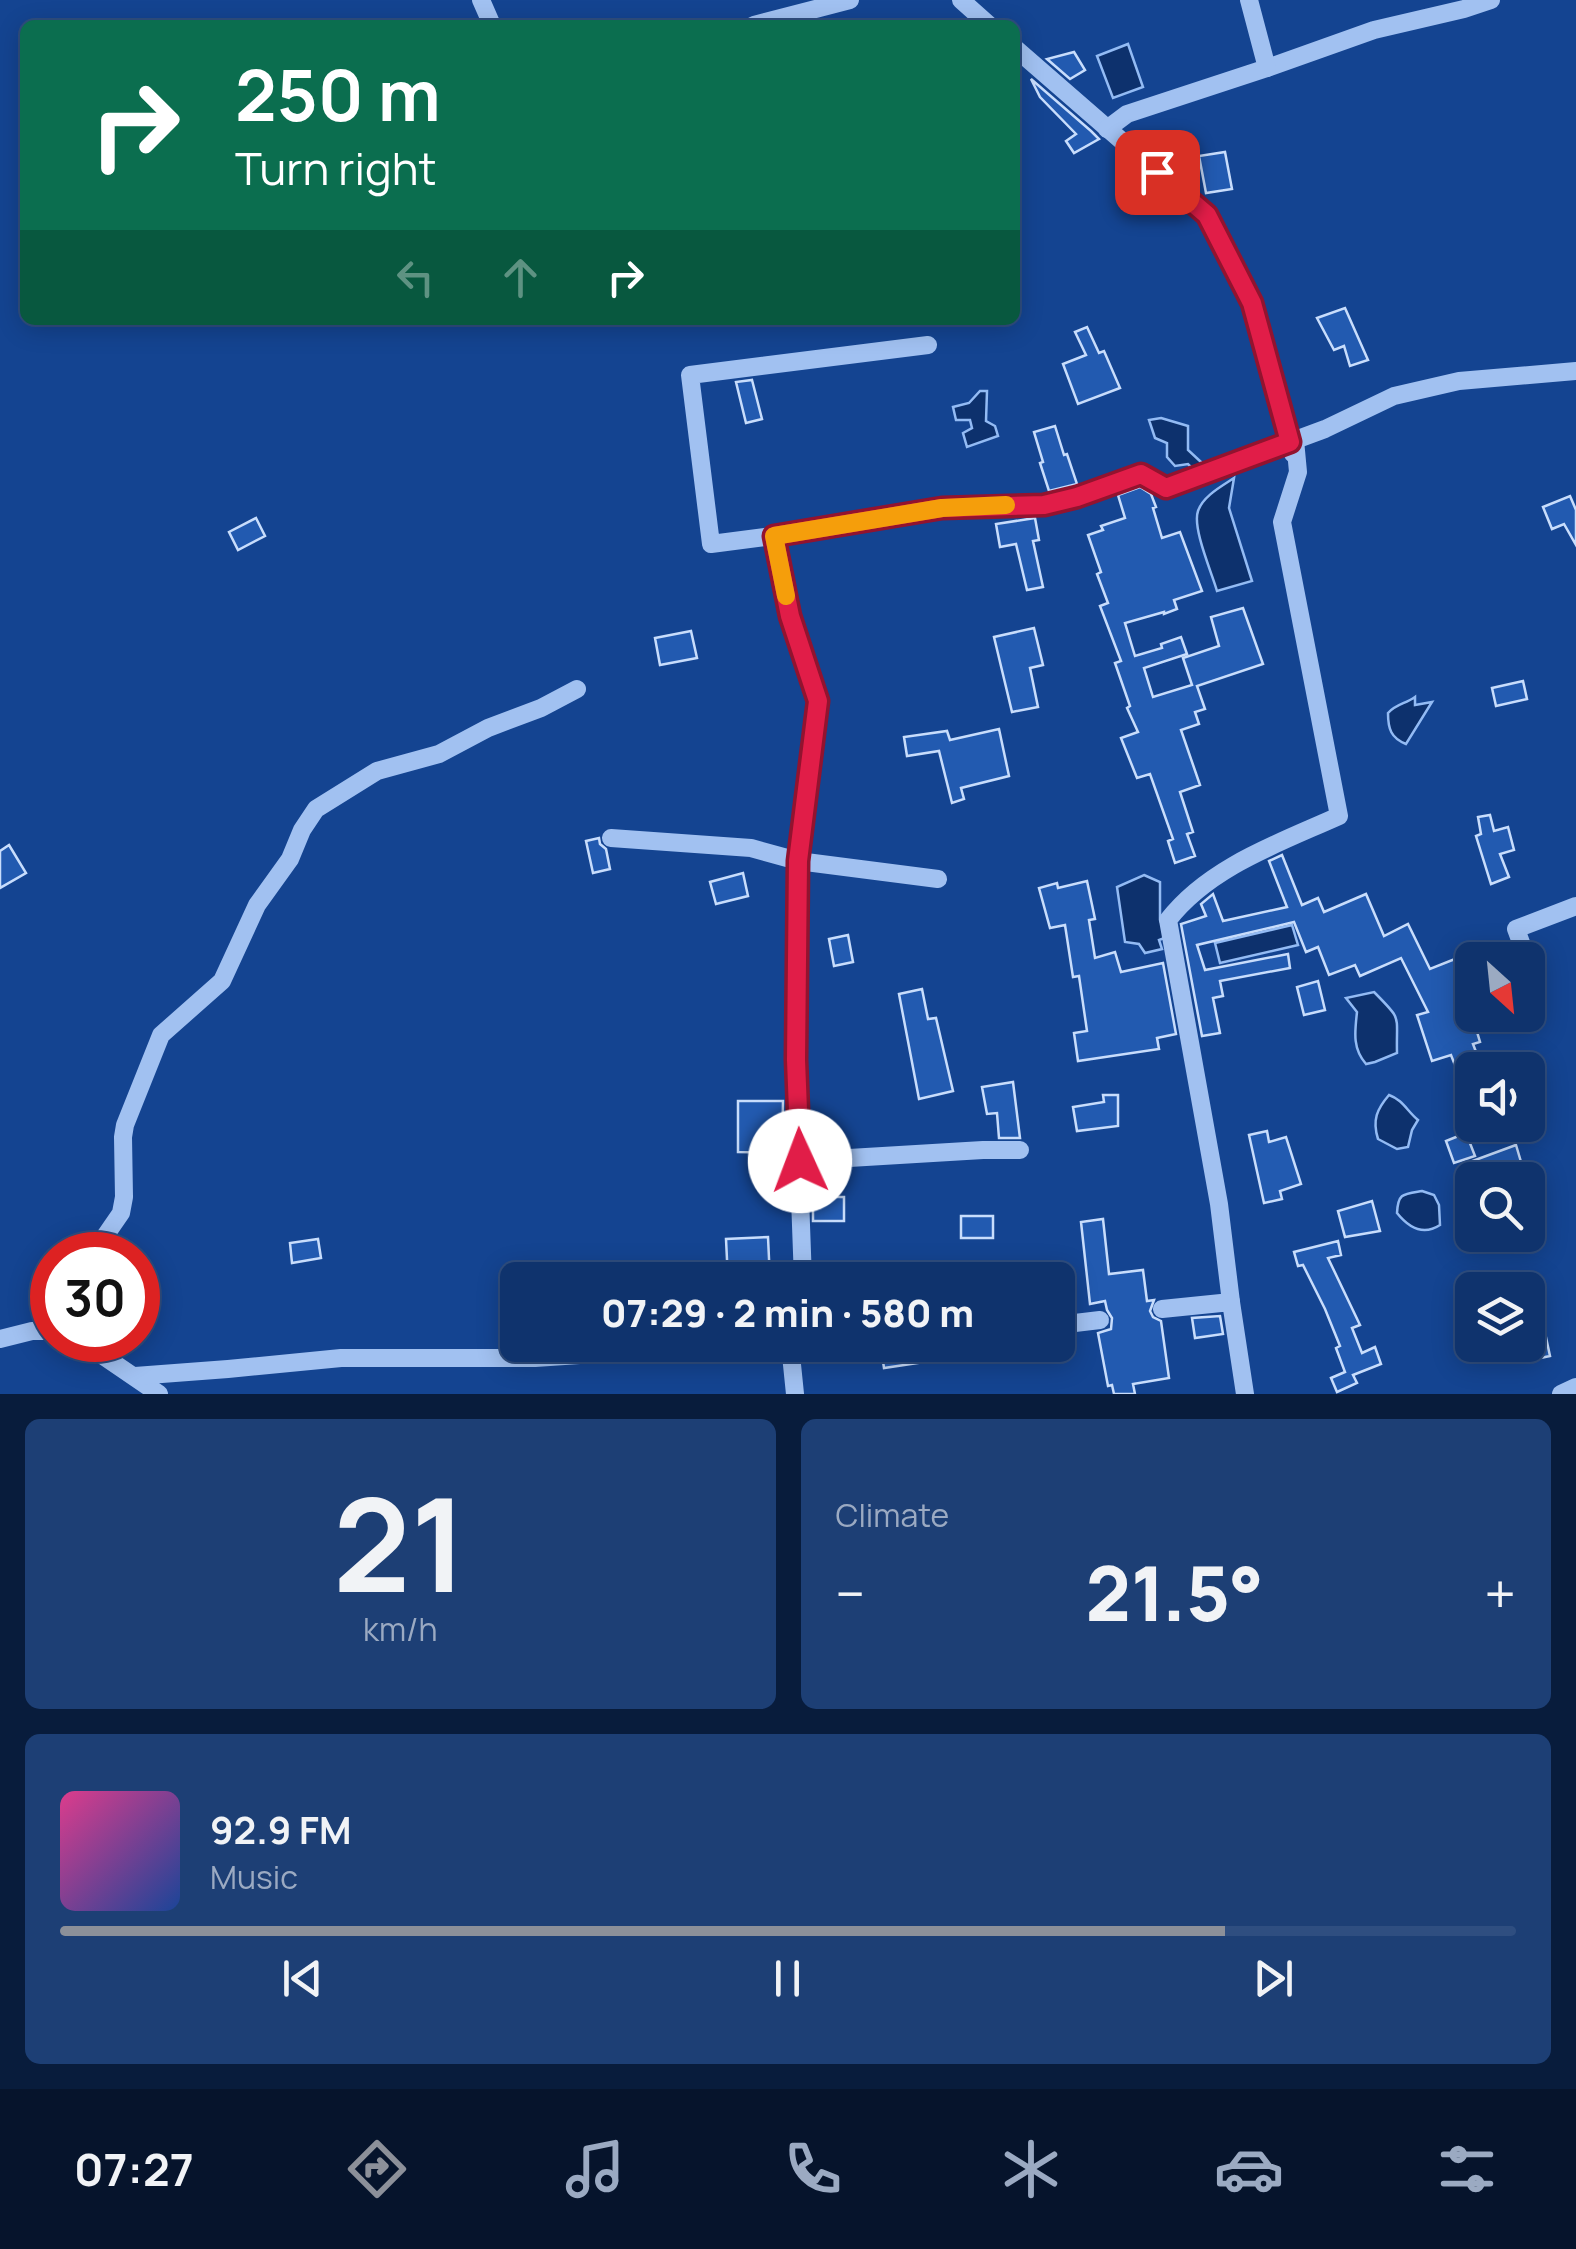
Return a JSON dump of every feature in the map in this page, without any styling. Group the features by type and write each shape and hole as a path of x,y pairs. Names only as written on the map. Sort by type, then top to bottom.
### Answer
{"street":[{"path":"773,20 850,0"},
{"path":"961,0 984,20"},
{"path":"1249,0 1267,68"},
{"path":"1107,129 1128,114 1374,30 1491,0"},
{"path":"1020,52 1207,215 1252,303 1298,472 1282,522 1338,816 1238,863 1185,899 1168,920 1219,1204 1245,1394"},
{"path":"928,346 690,375 711,544 942,508 1044,505 1141,474 1166,488 1324,429 1394,396 1460,381 1576,372"},
{"path":"774,536 790,616 818,701 798,861 796,1060 803,1262"},
{"path":"108,1232 121,1213 124,1197 125,1125 156,1044 193,1004 222,981 257,904 290,859 316,808 376,771 438,754 577,688"},
{"path":"611,838 751,848 798,861 938,879"},
{"path":"1521,942 1516,929 1576,906"},
{"path":"800,1161 1020,1150"},
{"path":"1162,1308 1230,1302"},
{"path":"1075,1323 1100,1320"},
{"path":"0,1339 30,1332"},
{"path":"135,1376 341,1358 500,1358"},
{"path":"114,1362 159,1394"},
{"path":"793,1362 796,1394"},
{"path":"1562,1394 1576,1388"}],"water":[{"path":"1128,44 1143,87 1113,98 1097,56"},
{"path":"980,391 987,391 986,421 995,426 998,436 967,447 963,433 972,428 970,420 956,420 953,407 969,403"},
{"path":"1161,418 1188,426 1188,450 1201,462 1203,470 1196,472 1188,464 1175,466 1167,457 1167,443 1155,438 1149,420"},
{"path":"1234,478 1229,508 1252,581 1217,591 1200,539 1198,511 1208,496"},
{"path":"1415,697 1415,705 1432,702 1406,744 1391,732 1388,713"},
{"path":"1144,875 1160,882 1160,920 1167,937 1159,940 1162,949 1145,953 1139,944 1125,942 1117,887"},
{"path":"1292,925 1298,945 1220,963 1215,943"},
{"path":"1374,992 1396,1019 1397,1053 1366,1064 1356,1046 1357,1012 1346,998"},
{"path":"1389,1095 1418,1120 1408,1147 1397,1149 1378,1139 1377,1115"},
{"path":"1422,1191 1434,1195 1439,1205 1440,1225 1428,1230 1411,1226 1397,1213 1403,1196"}],"building":[{"path":"1074,52 1085,70 1070,79 1047,59"},
{"path":"1031,79 1099,139 1074,153 1066,141 1076,134 1040,97"},
{"path":"1225,152 1232,189 1206,193 1199,156"},
{"path":"1345,308 1368,360 1350,366 1344,346 1334,350 1317,318"},
{"path":"1087,327 1099,353 1104,351 1120,388 1078,404 1063,364 1086,355 1075,332"},
{"path":"752,380 762,419 746,423 736,382"},
{"path":"1055,426 1077,484 1049,491 1034,432"},
{"path":"1140,487 1151,494 1162,538 1180,532 1202,591 1174,600 1177,609 1125,623 1135,656 1181,637 1187,654 1144,668 1153,697 1192,685 1183,658 1219,646 1211,617 1243,608 1263,664 1197,686 1205,709 1195,712 1199,724 1181,730 1200,785 1180,792 1193,832 1187,834 1195,856 1175,863 1168,841 1173,839 1150,774 1137,778 1121,738 1138,732 1115,663 1121,661 1100,606 1108,603 1088,535 1125,518 1118,495"},
{"path":"1570,496 1576,510 1576,545 1564,524 1552,529 1543,507"},
{"path":"256,518 265,536 238,550 229,532"},
{"path":"1035,518 1039,540 1033,541 1043,587 1027,590 1016,544 1000,547 996,524"},
{"path":"1034,628 1043,665 1030,668 1038,707 1012,712 994,637"},
{"path":"691,631 697,658 660,665 655,638"},
{"path":"1523,681 1527,699 1496,706 1492,688"},
{"path":"999,729 1009,776 961,788 964,799 952,803 939,751 907,756 904,737 947,731 950,740"},
{"path":"1490,815 1494,831 1508,827 1514,850 1500,854 1509,877 1491,884 1476,836 1481,834 1478,817"},
{"path":"599,838 610,869 593,873 586,841"},
{"path":"9,845 26,873 0,888 0,851"},
{"path":"1282,855 1302,905 1318,898 1324,912 1366,894 1384,936 1408,924 1430,969 1455,959 1455,1032 1477,1032 1480,1042 1473,1044 1476,1052 1455,1052 1455,1065 1451,1055 1432,1061 1417,1015 1428,1012 1401,958 1360,976 1355,965 1329,975 1318,947 1306,952 1294,922 1197,945 1205,970 1288,954 1290,968 1220,981 1223,996 1213,998 1220,1033 1202,1036 1181,924 1206,916 1201,904 1213,894 1223,921 1287,907 1269,861"},
{"path":"743,873 748,896 716,904 710,882"},
{"path":"1087,881 1095,919 1089,920 1095,958 1115,952 1121,972 1163,963 1176,1034 1157,1038 1159,1049 1078,1061 1074,1033 1087,1031 1079,976 1073,977 1065,925 1050,928 1039,888"},
{"path":"848,935 853,962 834,966 829,939"},
{"path":"1318,981 1325,1010 1304,1015 1297,987"},
{"path":"922,989 928,1019 936,1018 953,1091 919,1099 899,994"},
{"path":"1013,1082 1020,1138 999,1138 997,1113 987,1114 982,1087"},
{"path":"1103,1095 1118,1095 1118,1126 1077,1131 1073,1107 1104,1102"},
{"path":"738,1101 783,1101 782,1153 738,1152"},
{"path":"1267,1131 1269,1142 1286,1137 1301,1184 1280,1191 1282,1199 1264,1203 1249,1135"},
{"path":"1455,1137 1455,1142 1470,1142 1475,1156 1454,1163 1446,1141"},
{"path":"1516,1145 1521,1162 1470,1162"},
{"path":"813,1197 844,1197 844,1221 813,1221"},
{"path":"1372,1201 1380,1231 1345,1237 1338,1211"},
{"path":"961,1216 993,1216 993,1238 961,1238"},
{"path":"1103,1219 1109,1274 1143,1270 1147,1301 1154,1300 1150,1311 1161,1321 1169,1378 1133,1384 1135,1394 1114,1394 1112,1385 1108,1386 1098,1333 1111,1329 1112,1318 1105,1301 1090,1304 1081,1222"},
{"path":"768,1237 769,1262 727,1262 726,1239"},
{"path":"318,1239 321,1258 292,1263 290,1243"},
{"path":"1338,1241 1341,1255 1328,1258 1360,1325 1352,1328 1362,1353 1375,1347 1381,1364 1353,1375 1357,1383 1337,1392 1331,1378 1345,1372 1336,1348 1340,1346 1294,1252"},
{"path":"1220,1316 1223,1334 1195,1338 1192,1318"},
{"path":"883,1362 918,1363 884,1368"}],"slow traffic":[{"path":"786,596 774,536 942,508 1006,505"}],"route":[{"path":"800,1161 796,1060 798,861 818,701 790,616 774,536 942,508 1044,505 1141,474 1166,488 1290,442 1252,303 1207,215 1157,172"}]}
